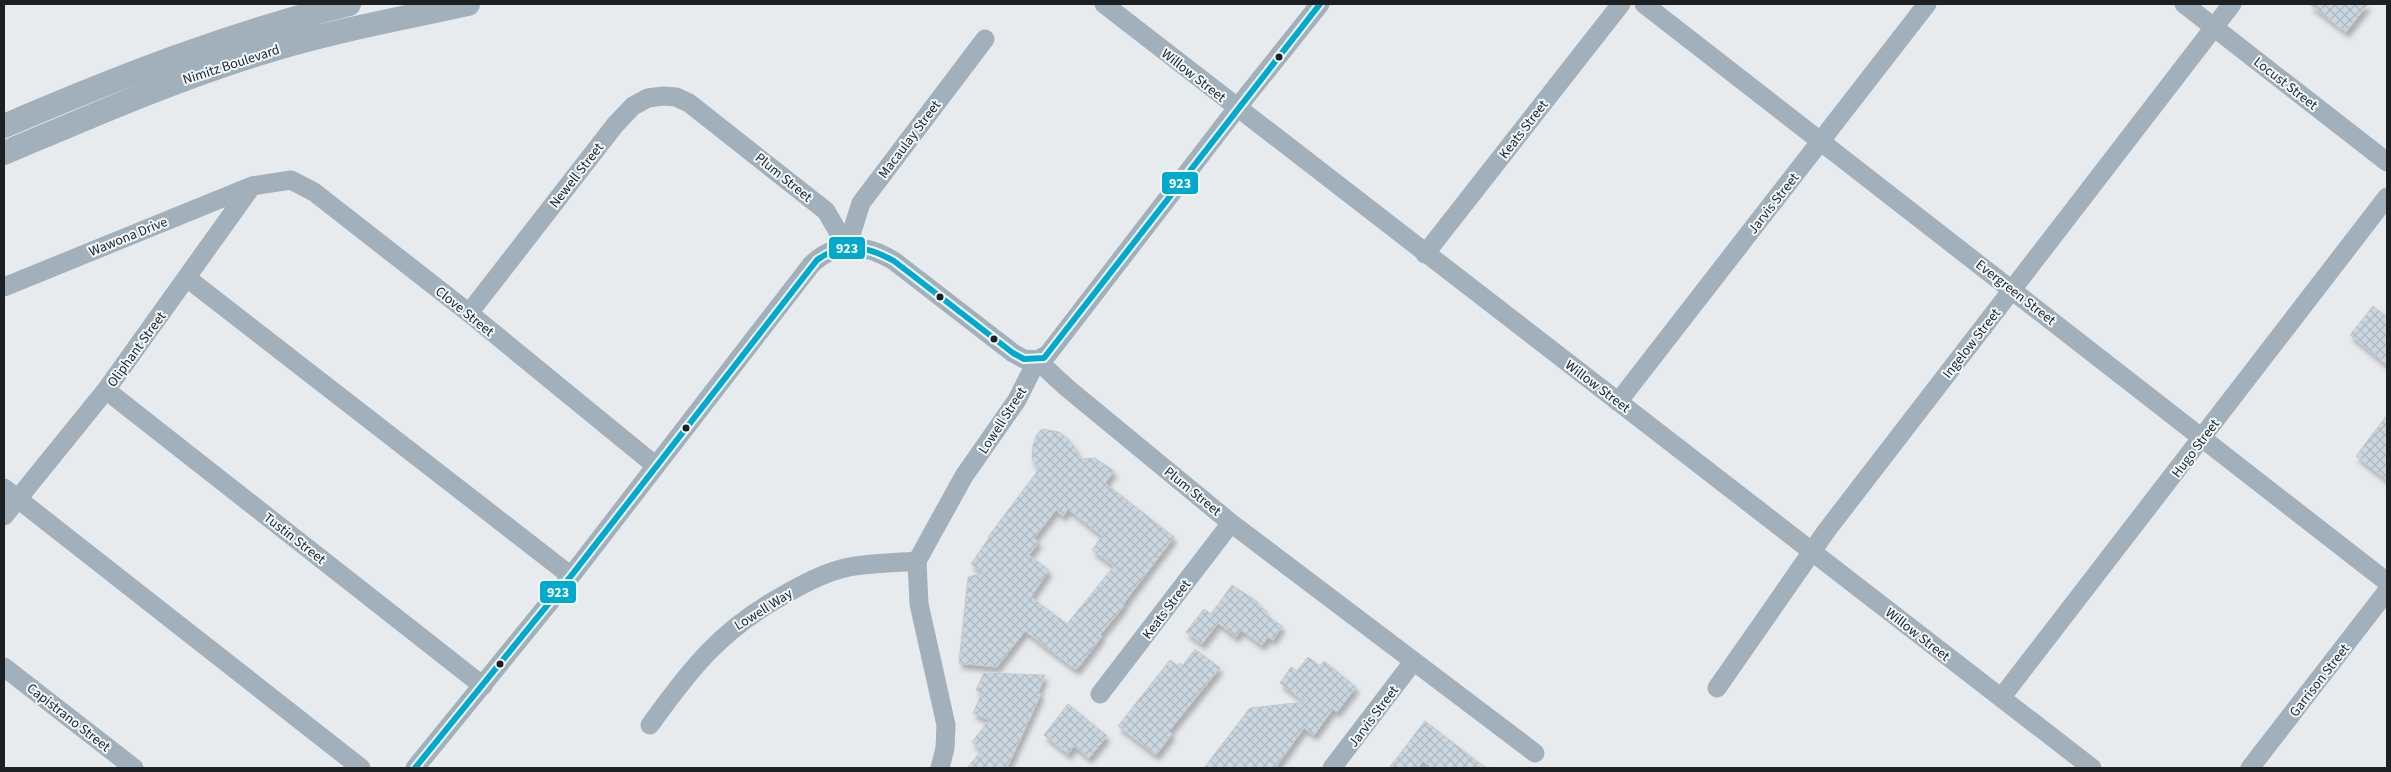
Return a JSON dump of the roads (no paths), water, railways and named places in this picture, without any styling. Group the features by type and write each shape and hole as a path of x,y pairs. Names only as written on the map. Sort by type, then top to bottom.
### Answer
{"main road":[{"name":"Nimitz Boulevard","path":"4,126 194,49 236,35 349,4"},
{"name":"Nimitz Boulevard","path":"4,153 157,90 229,63 415,9 466,4"}],"street":[{"name":"Willow Street","path":"1104,4 2092,768"},
{"name":"Lowell Street","path":"917,561 964,476 1017,400 1037,360 1048,354 1237,108 1320,4"},
{"name":"Keats Street","path":"1425,254 1621,4"},
{"name":"Evergreen Street","path":"1644,4 2387,582"},
{"name":"Jarvis Street","path":"1618,402 1927,4"},
{"name":"Locust Street","path":"2184,4 2387,162"},
{"name":"Ingelow Street","path":"1717,688 1813,551 2232,4"},
{"name":"Macaulay Street","path":"847,246 861,203 985,39"},
{"name":"Newell Street","path":"470,313 615,125 633,106 648,98 663,96 676,98 710,117"},
{"name":"Plum Street","path":"710,117 826,211 847,246"},
{"name":"Clove Street","path":"258,186 291,180 314,192 470,313 656,466"},
{"name":"Oliphant Street","path":"4,516 11,493 106,390 187,278 258,186"},
{"name":"Wawona Drive","path":"4,287 258,186"},
{"name":"Hugo Street","path":"2001,698 2387,197"},
{"name":"Plum Street","path":"656,466 811,265 826,253 847,246 868,248 888,257 1013,353 1024,359 1037,360 1066,387 1232,523 1535,753"},
{"path":"187,278 571,576"},
{"name":"Tustin Street","path":"106,390 483,686"},
{"path":"415,768 571,576 656,466"},
{"path":"11,493 361,768"},
{"name":"Keats Street","path":"1100,694 1232,523"},
{"path":"917,561 919,604 946,724 945,748 940,768"},
{"name":"Lowell Way","path":"650,725 674,691 715,644 763,607 790,591 838,570 860,565 917,561"},
{"name":"Garrison Street","path":"2250,768 2387,591"},
{"name":"Jarvis Street","path":"1332,768 1413,662"},
{"name":"Capistrano Street","path":"4,667 134,768"}]}
